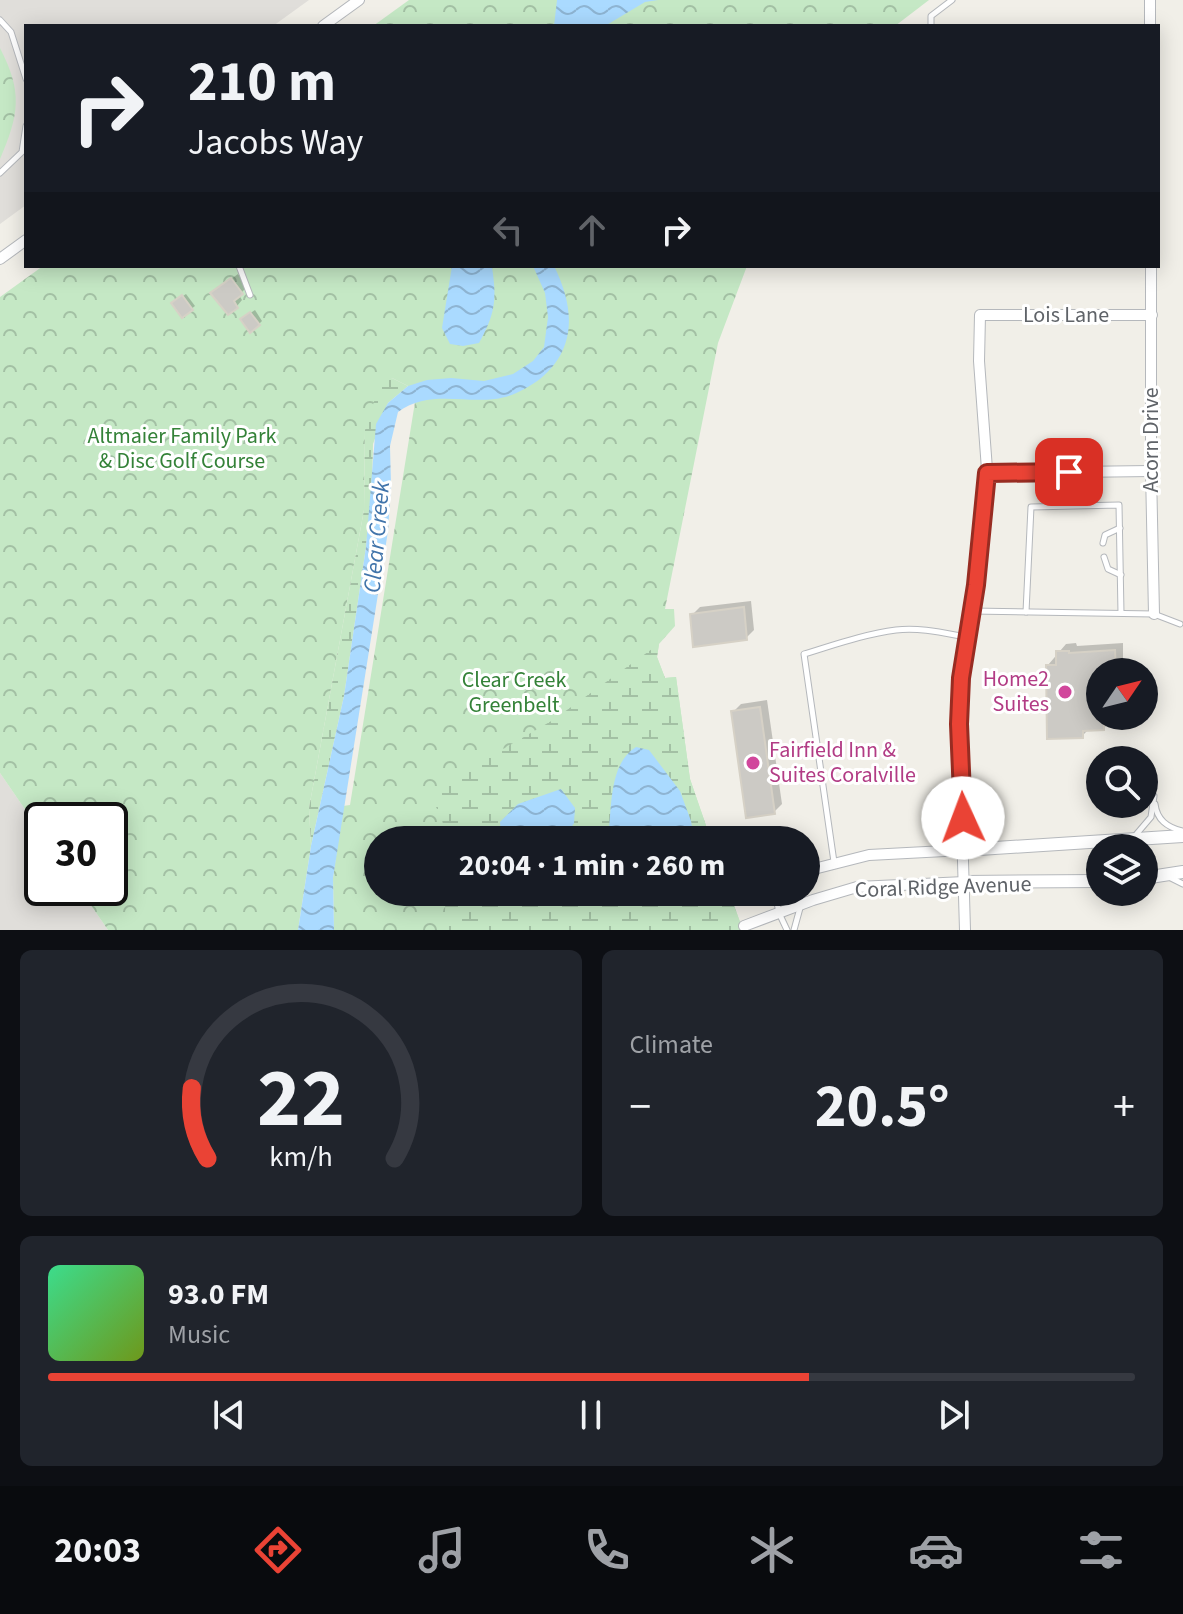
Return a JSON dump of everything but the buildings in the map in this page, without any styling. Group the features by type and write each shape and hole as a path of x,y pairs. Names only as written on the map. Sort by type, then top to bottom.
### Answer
{"street":[{"path":"326,24 359,0"},
{"path":"1150,0 1150,24"},
{"path":"0,259 24,241"},
{"name":"Acorn Drive","path":"1151,268 1154,614"},
{"name":"Lois Lane","path":"987,473 979,361 980,315 1152,315"},
{"path":"965,930 959,724 961,678 978,571 987,473 1151,471"},
{"name":"Coral Ridge Avenue","path":"1158,837 1183,834"},
{"name":"Coral Ridge Avenue","path":"820,867 869,855 1086,843"},
{"path":"1158,876 1183,872"},
{"name":"Coral Ridge Avenue","path":"820,898 857,887 1086,881"},
{"name":"Coral Ridge Avenue","path":"744,926 795,906"}],"lane":[{"path":"931,24 931,16 952,0"},
{"path":"0,20 11,32 24,73"},
{"path":"0,173 22,152 24,139"},
{"path":"240,268 250,295"},
{"path":"1026,612 1031,507 1119,505 1121,613"},
{"path":"1103,543 1105,535 1120,528"},
{"path":"1104,557 1108,569 1121,575"},
{"path":"971,611 1154,614 1180,624"},
{"path":"834,863 804,654 854,638 899,629 966,637"},
{"path":"1136,834 1151,817 1154,796 1155,809 1161,820 1183,834"},
{"path":"1165,875 1183,884"},
{"path":"778,906 787,930"},
{"path":"794,930 800,906"}],"shaded area":[{"path":"0,0 309,0 276,24 24,24 24,206 0,224"},
{"path":"0,773 24,808 24,906 91,906 108,930 0,930"}],"green space":[{"path":"409,0 929,0 898,24 376,24"},
{"path":"0,48 12,78 16,104 0,159"},
{"path":"40,268 746,268 718,343 665,609 674,609 675,626 659,644 657,657 665,678 676,677 690,779 706,826 364,826 364,906 734,906 743,930 334,930 333,878 343,806 350,805 415,402 408,386 392,378 365,430 364,510 309,808 311,846 298,930 108,930 91,906 128,906 128,802 24,802 24,808 0,773 0,297"},
{"path":"392,378 408,386 388,403 373,444 366,547 344,696 311,846 309,808 364,510 365,430 379,386"},
{"path":"659,644 657,657 665,678 676,677 690,779 706,826 692,826 691,821 618,765 610,826 572,826 574,823 561,789 518,804 500,822 500,826 444,826 428,793 553,720"},
{"path":"445,906 734,906 743,930 444,930"}],"water":[{"path":"557,0 658,0 645,2 608,24 554,24"},
{"path":"452,268 492,268 493,306 479,343 463,346 450,344 442,328"},
{"name":"Clear Creek","path":"534,268 555,268 566,296 569,326 561,354 540,379 519,392 495,399 433,399 409,405 398,412 390,446 388,531 333,878 334,930 298,930 311,846 344,696 366,547 376,424 388,403 408,386 427,380 451,378 484,381 513,374 533,361 544,347 548,317 545,293"},
{"path":"636,747 649,750 680,791 692,826 609,826 616,776 627,755"},
{"path":"561,789 575,808 574,823 572,826 500,826 500,822 518,804"}],"place":[{"name":"Home2 Suites","path":"1065,692"},
{"name":"Fairfield Inn & Suites Coralville","path":"753,763"}],"route":[{"path":"963,818 959,724 961,678 976,585 987,473 1069,472"}],"park label":[{"name":"Altmaier Family Park & Disc Golf Course","path":"182,448"},
{"name":"Clear Creek Greenbelt","path":"514,692"}]}
